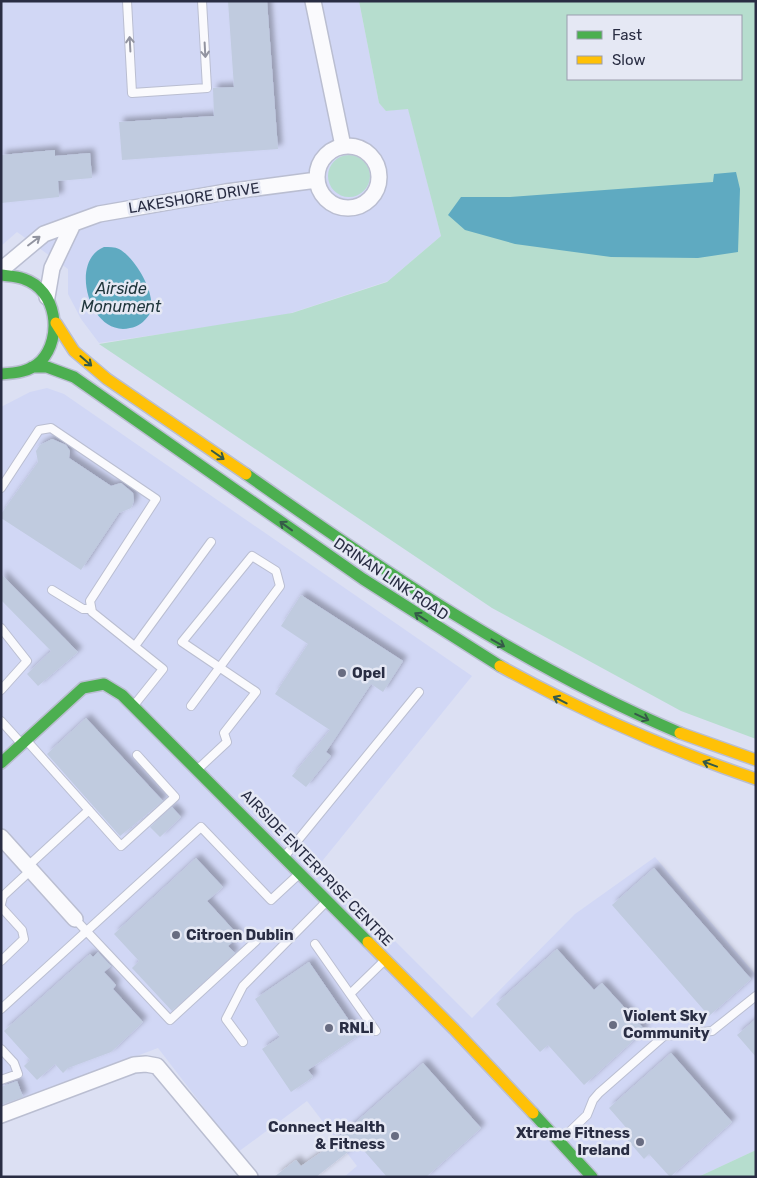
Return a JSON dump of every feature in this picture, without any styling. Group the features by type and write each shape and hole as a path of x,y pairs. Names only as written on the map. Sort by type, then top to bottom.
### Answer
{"main road":[{"path":"1,276 11,275 26,279 38,286 47,296"},
{"name":"DRINAN LINK ROAD","path":"47,296 56,322 74,351 107,379 462,623 599,697 671,730 756,760"},
{"path":"1,374 19,373 32,367 50,348 56,322"},
{"name":"DRINAN LINK ROAD","path":"32,367 47,367 74,378 240,492 305,540 396,601 517,677 577,708 666,748 756,780"},
{"name":"AIRSIDE ENTERPRISE CENTRE","path":"1,763 84,688 104,684 133,706 301,873 560,1141 592,1177"}],"street":[{"path":"313,1 343,146"},
{"path":"343,146 354,146 364,150 378,166 380,176 375,194 360,206 341,207 325,198 317,180 320,162 326,154 343,146"},
{"name":"LAKESHORE DRIVE","path":"1,270 36,240 55,229 99,214 162,202 317,180"},
{"path":"47,296 52,268 73,224"},
{"path":"1,837 75,919"},
{"path":"1,1115 134,1065 146,1064 157,1066 250,1177"}],"lane":[{"path":"127,1 132,93 207,88 202,1"},
{"path":"1,488 39,430 51,428 156,499 90,602 92,612 163,669 133,706"},
{"path":"135,646 211,542"},
{"path":"191,706 220,668 280,586 276,571 252,556 182,642 220,668 256,692 224,733 227,742 198,769"},
{"path":"52,590 83,609 92,609"},
{"path":"1,628 28,661 1,690"},
{"path":"284,856 419,692"},
{"path":"1,721 24,742 121,846 175,797 137,755"},
{"path":"1,961 24,939 22,930 1,906 3,896 89,810"},
{"path":"1,1009 201,827 271,900 301,873"},
{"path":"243,1042 226,1019 243,986 328,901"},
{"path":"75,919 170,1020 256,941"},
{"path":"315,944 376,1031"},
{"path":"350,994 386,960"},
{"path":"560,1141 587,1116 593,1100 599,1093 664,1036 712,1032 756,996"},
{"path":"1,1048 14,1062 18,1074 1,1080"}],"shaded area":[{"path":"1,1 359,1 379,103 387,111 408,108 441,236 388,281 279,317 99,343 81,319 68,294 68,269 17,232 1,246"},
{"path":"47,388 64,394 472,676 319,865 472,1018 575,914 655,857 756,975 756,1150 698,1177 344,1177 357,1166 307,1101 238,1152 158,1048 1,1107 1,407 30,392"}],"green space":[{"path":"359,1 756,1 756,739 681,711 492,608 99,344 292,313 387,282 441,236 408,109 386,111 379,103"},
{"path":"349,155 364,161 370,176 364,191 349,197 334,191 328,176 334,161"},
{"path":"756,1150 756,1177 698,1177"}],"water":[{"path":"736,172 740,189 738,252 698,258 611,257 515,244 465,230 448,215 461,197 510,197 713,182 714,174"},
{"name":"Airside Monument","path":"104,247 117,248 126,254 139,269 148,289 151,299 149,315 136,327 116,328 104,322 88,296 87,267 93,255"}],"building":[{"path":"228,1 267,1 278,149 122,160 119,122 214,116 213,88 234,87"},
{"path":"55,150 55,156 90,153 92,178 58,181 59,197 1,203 1,155"},
{"path":"52,439 66,445 70,451 69,458 111,486 121,483 133,493 134,501 131,508 119,513 81,570 1,518 1,514 38,462 36,451 40,445"},
{"path":"1,574 78,652 38,686 27,674 51,651 1,600"},
{"name":"Opel","path":"301,595 403,661 383,692 371,684 326,752 331,756 306,787 292,776 330,730 275,694 308,644 281,626"},
{"path":"86,718 163,801 120,836 47,754"},
{"path":"172,807 181,817 160,837 150,827"},
{"name":"Citroen Dublin","path":"196,858 223,887 207,901 239,936 228,946 235,953 172,1011 132,968 139,961 114,934"},
{"path":"654,868 751,979 709,1016 612,905"},
{"path":"557,949 594,990 602,983 645,1030 584,1085 548,1045 540,1052 496,1004"},
{"path":"98,952 111,966 104,972 116,985 113,989 143,1022 111,1052 68,1068 63,1073 55,1064 37,1080 24,1066 30,1060 4,1031 90,954 93,957"},
{"name":"RNLI","path":"309,962 359,1035 308,1070 313,1077 291,1092 262,1049 280,1037 255,999"},
{"path":"756,1019 756,1057 737,1035"},
{"path":"671,1053 732,1122 670,1177 649,1154 644,1159 624,1136 629,1131 609,1108"},
{"path":"423,1063 481,1128 426,1177 387,1177 358,1144 316,1177 274,1177 296,1160 301,1166 323,1151"},
{"path":"17,1081 23,1097 1,1105 1,1087"}],"traffic: fast":[{"path":"1,275 24,279 44,293 50,303 54,327 48,351 37,365 27,370 1,374"},
{"path":"32,367 47,367 74,377 363,579 500,666"},
{"path":"246,474 351,547 456,616 565,678 622,707 680,733"},
{"path":"1,763 83,688 104,684 122,695 368,942"},
{"path":"533,1113 592,1177"}],"traffic: slow":[{"path":"56,323 74,351 107,379 246,474"},
{"path":"500,666 563,699 625,728 689,755 756,779"},
{"path":"680,733 756,760"},
{"path":"368,942 533,1113"}],"place":[{"name":"Opel","path":"342,673"},
{"name":"Citroen Dublin","path":"176,935"},
{"name":"Violent Sky Community","path":"613,1025"},
{"name":"RNLI","path":"329,1028"},
{"name":"Connect Health & Fitness","path":"395,1136"},
{"name":"Xtreme Fitness Ireland","path":"640,1142"}]}
